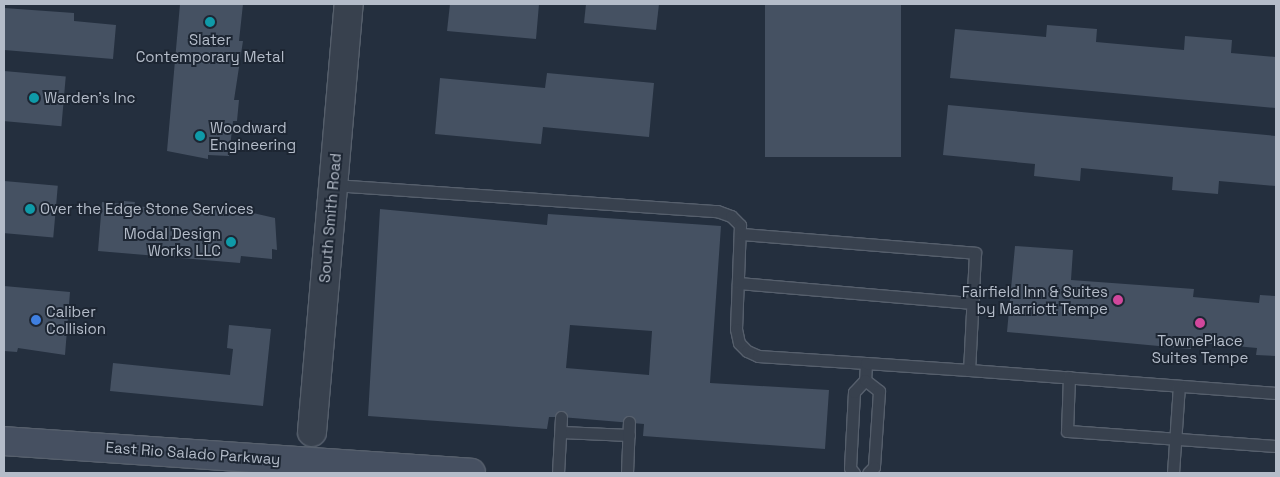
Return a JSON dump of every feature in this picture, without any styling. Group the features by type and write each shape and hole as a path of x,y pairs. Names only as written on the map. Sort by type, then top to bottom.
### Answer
{"main road":[{"name":"East Rio Salado Parkway","path":"4,441 472,473"}],"street":[{"name":"South Smith Road","path":"312,432 349,4"}],"lane":[{"path":"333,185 716,211 731,216 740,225 736,328 739,343 747,352 758,356 1276,394"},
{"path":"740,234 975,253 969,370"},
{"path":"738,283 973,303"},
{"path":"854,473 850,468 854,392 865,380 866,363"},
{"path":"1070,378 1067,431 1276,446"},
{"path":"865,380 879,391 874,467 868,473"},
{"path":"1173,473 1179,386"},
{"path":"558,473 562,417"},
{"path":"627,473 629,422"},
{"path":"561,432 628,435"}],"building":[{"path":"180,4 243,4 239,41 243,41 234,100 239,100 237,121 233,121 229,156 208,155 208,159 167,151"},
{"path":"450,4 539,4 536,39 447,31"},
{"path":"586,4 659,4 656,30 584,23"},
{"path":"765,4 901,4 901,157 765,157"},
{"path":"4,8 74,13 74,21 116,25 113,59 4,50"},
{"path":"1047,25 1097,29 1096,42 1184,50 1185,36 1232,40 1231,53 1276,57 1276,108 950,78 955,29 1046,37"},
{"name":"Warden's Inc","path":"4,71 66,76 61,126 4,121"},
{"path":"547,73 654,83 649,137 543,127 541,144 435,134 440,78 545,88"},
{"path":"948,105 1276,136 1276,186 1219,181 1218,194 1172,190 1173,177 1081,168 1080,181 1034,176 1035,164 943,155"},
{"name":"Over the Edge Stone Services","path":"4,181 58,186 53,238 4,233"},
{"path":"124,201 135,202 134,206 159,208 159,205 169,205 168,209 212,213 213,208 224,209 223,214 248,216 248,212 275,218 277,250 272,249 272,259 241,256 240,263 98,251 102,202 124,204"},
{"path":"380,209 547,225 548,214 721,226 710,383 829,390 825,449 643,436 644,424 561,417 549,417 547,429 368,416","holes":["570,325 652,331 649,375 566,368"]},
{"name":"Fairfield Inn & Suites by Marriott Tempe","path":"1015,246 1073,250 1071,280 1194,289 1193,297 1259,303 1260,295 1276,296 1276,356 1256,355 1257,348 1191,342 1191,349 1007,332"},
{"name":"Caliber Collision","path":"4,286 70,292 65,355 18,348 17,352 4,351"},
{"path":"229,325 271,329 263,406 110,391 113,363 230,375 233,349 227,348"}],"place":[{"name":"Slater Contemporary Metal","path":"210,22"},
{"name":"Warden's Inc","path":"34,98"},
{"name":"Woodward Engineering","path":"200,136"},
{"name":"Over the Edge Stone Services","path":"30,209"},
{"name":"Modal Design Works LLC","path":"231,242"},
{"name":"Fairfield Inn & Suites by Marriott Tempe","path":"1118,300"},
{"name":"Caliber Collision","path":"36,320"},
{"name":"TownePlace Suites Tempe","path":"1200,323"}]}
